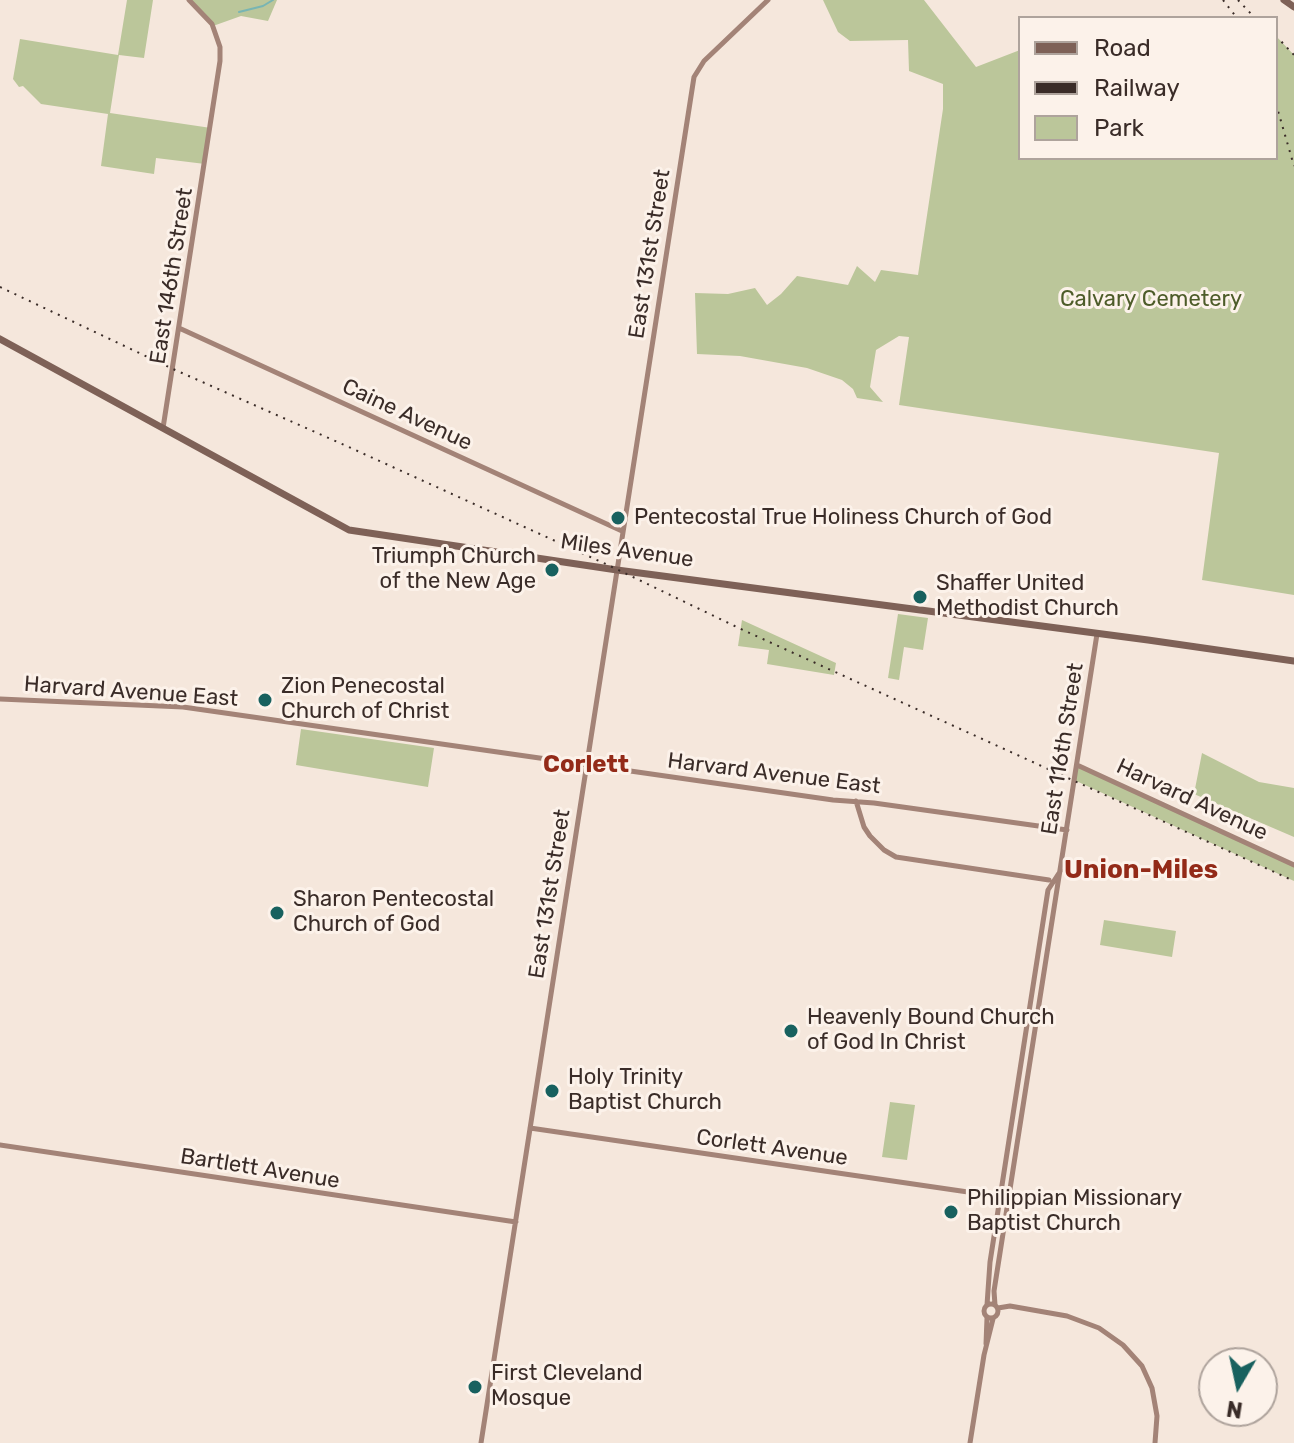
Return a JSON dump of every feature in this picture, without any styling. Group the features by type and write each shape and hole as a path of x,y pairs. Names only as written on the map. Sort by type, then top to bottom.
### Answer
{"main road":[{"path":"1284,0 1294,7"},
{"name":"Miles Avenue","path":"0,339 349,530 617,570 1294,661"}],"street":[{"name":"East 146th Street","path":"162,429 211,128 220,47 212,24 189,0"},
{"name":"East 131st Street","path":"481,1443 694,77 704,61 768,0"},
{"name":"Caine Avenue","path":"179,328 622,531"},
{"name":"East 116th Street","path":"997,1309 994,1291 1097,634"},
{"name":"Harvard Avenue East","path":"0,699 182,707 1067,830"},
{"name":"Harvard Avenue","path":"1076,765 1294,865"},
{"path":"856,801 870,836 896,857 1050,881 1057,892"},
{"name":"East 116th Street","path":"1050,881 1061,869"},
{"path":"1031,878 1048,890"},
{"path":"990,1318 984,1312 990,1262 1050,881"},
{"name":"Corlett Avenue","path":"530,1128 1009,1198"},
{"name":"Bartlett Avenue","path":"0,1145 516,1222"},
{"path":"987,1305 997,1309 1013,1308 1067,1316 1110,1334 1142,1366 1152,1388 1157,1416 1155,1443"},
{"path":"970,1443 990,1318 997,1309"}],"green space":[{"path":"127,0 153,0 144,58 119,55 110,113 211,128 205,164 156,158 154,174 101,166 108,114 41,104 13,79 20,39 118,55"},
{"path":"189,0 277,0 268,21 241,16 213,26"},
{"name":"Calvary Cemetery","path":"823,0 924,0 976,67 1018,51 1018,160 1278,160 1278,38 1294,55 1294,595 1202,580 1219,453 899,405 909,337 899,336 876,350 870,387 883,402 857,398 853,389 842,380 807,368 740,356 697,354 695,293 728,294 755,288 767,305 797,276 848,285 857,266 875,282 881,270 918,275 943,109 943,84 909,71 908,40 850,41 838,32"},
{"path":"898,614 928,618 923,650 904,647 899,680 888,678"},
{"path":"742,620 836,663 834,675 767,664 769,650 738,646"},
{"path":"301,729 434,748 428,787 296,765"},
{"path":"1202,753 1259,782 1294,788 1294,837 1194,794"},
{"path":"1076,765 1294,864 1294,881 1074,780"},
{"path":"1104,920 1176,931 1172,957 1100,945"},
{"path":"890,1102 915,1105 907,1160 882,1157"}],"waterway":[{"path":"239,12 273,0"}],"railway":[{"path":"1223,0 1235,16"},
{"path":"1238,0 1253,16"},
{"path":"1278,38 1294,55"},
{"path":"1278,111 1294,166"},
{"path":"0,287 1294,881"}],"place":[{"name":"Pentecostal True Holiness Church of God","path":"618,518"},
{"name":"Triumph Church of the New Age","path":"552,570"},
{"name":"Shaffer United Methodist Church","path":"920,597"},
{"name":"Zion Penecostal Church of Christ","path":"265,700"},
{"name":"Sharon Pentecostal Church of God","path":"277,913"},
{"name":"Heavenly Bound Church of God In Christ","path":"791,1031"},
{"name":"Holy Trinity Baptist Church","path":"552,1091"},
{"name":"Philippian Missionary Baptist Church","path":"951,1212"},
{"name":"First Cleveland Mosque","path":"475,1387"}],"district":[{"name":"Corlett","path":"586,765"},
{"name":"Union-Miles","path":"1141,870"}]}
